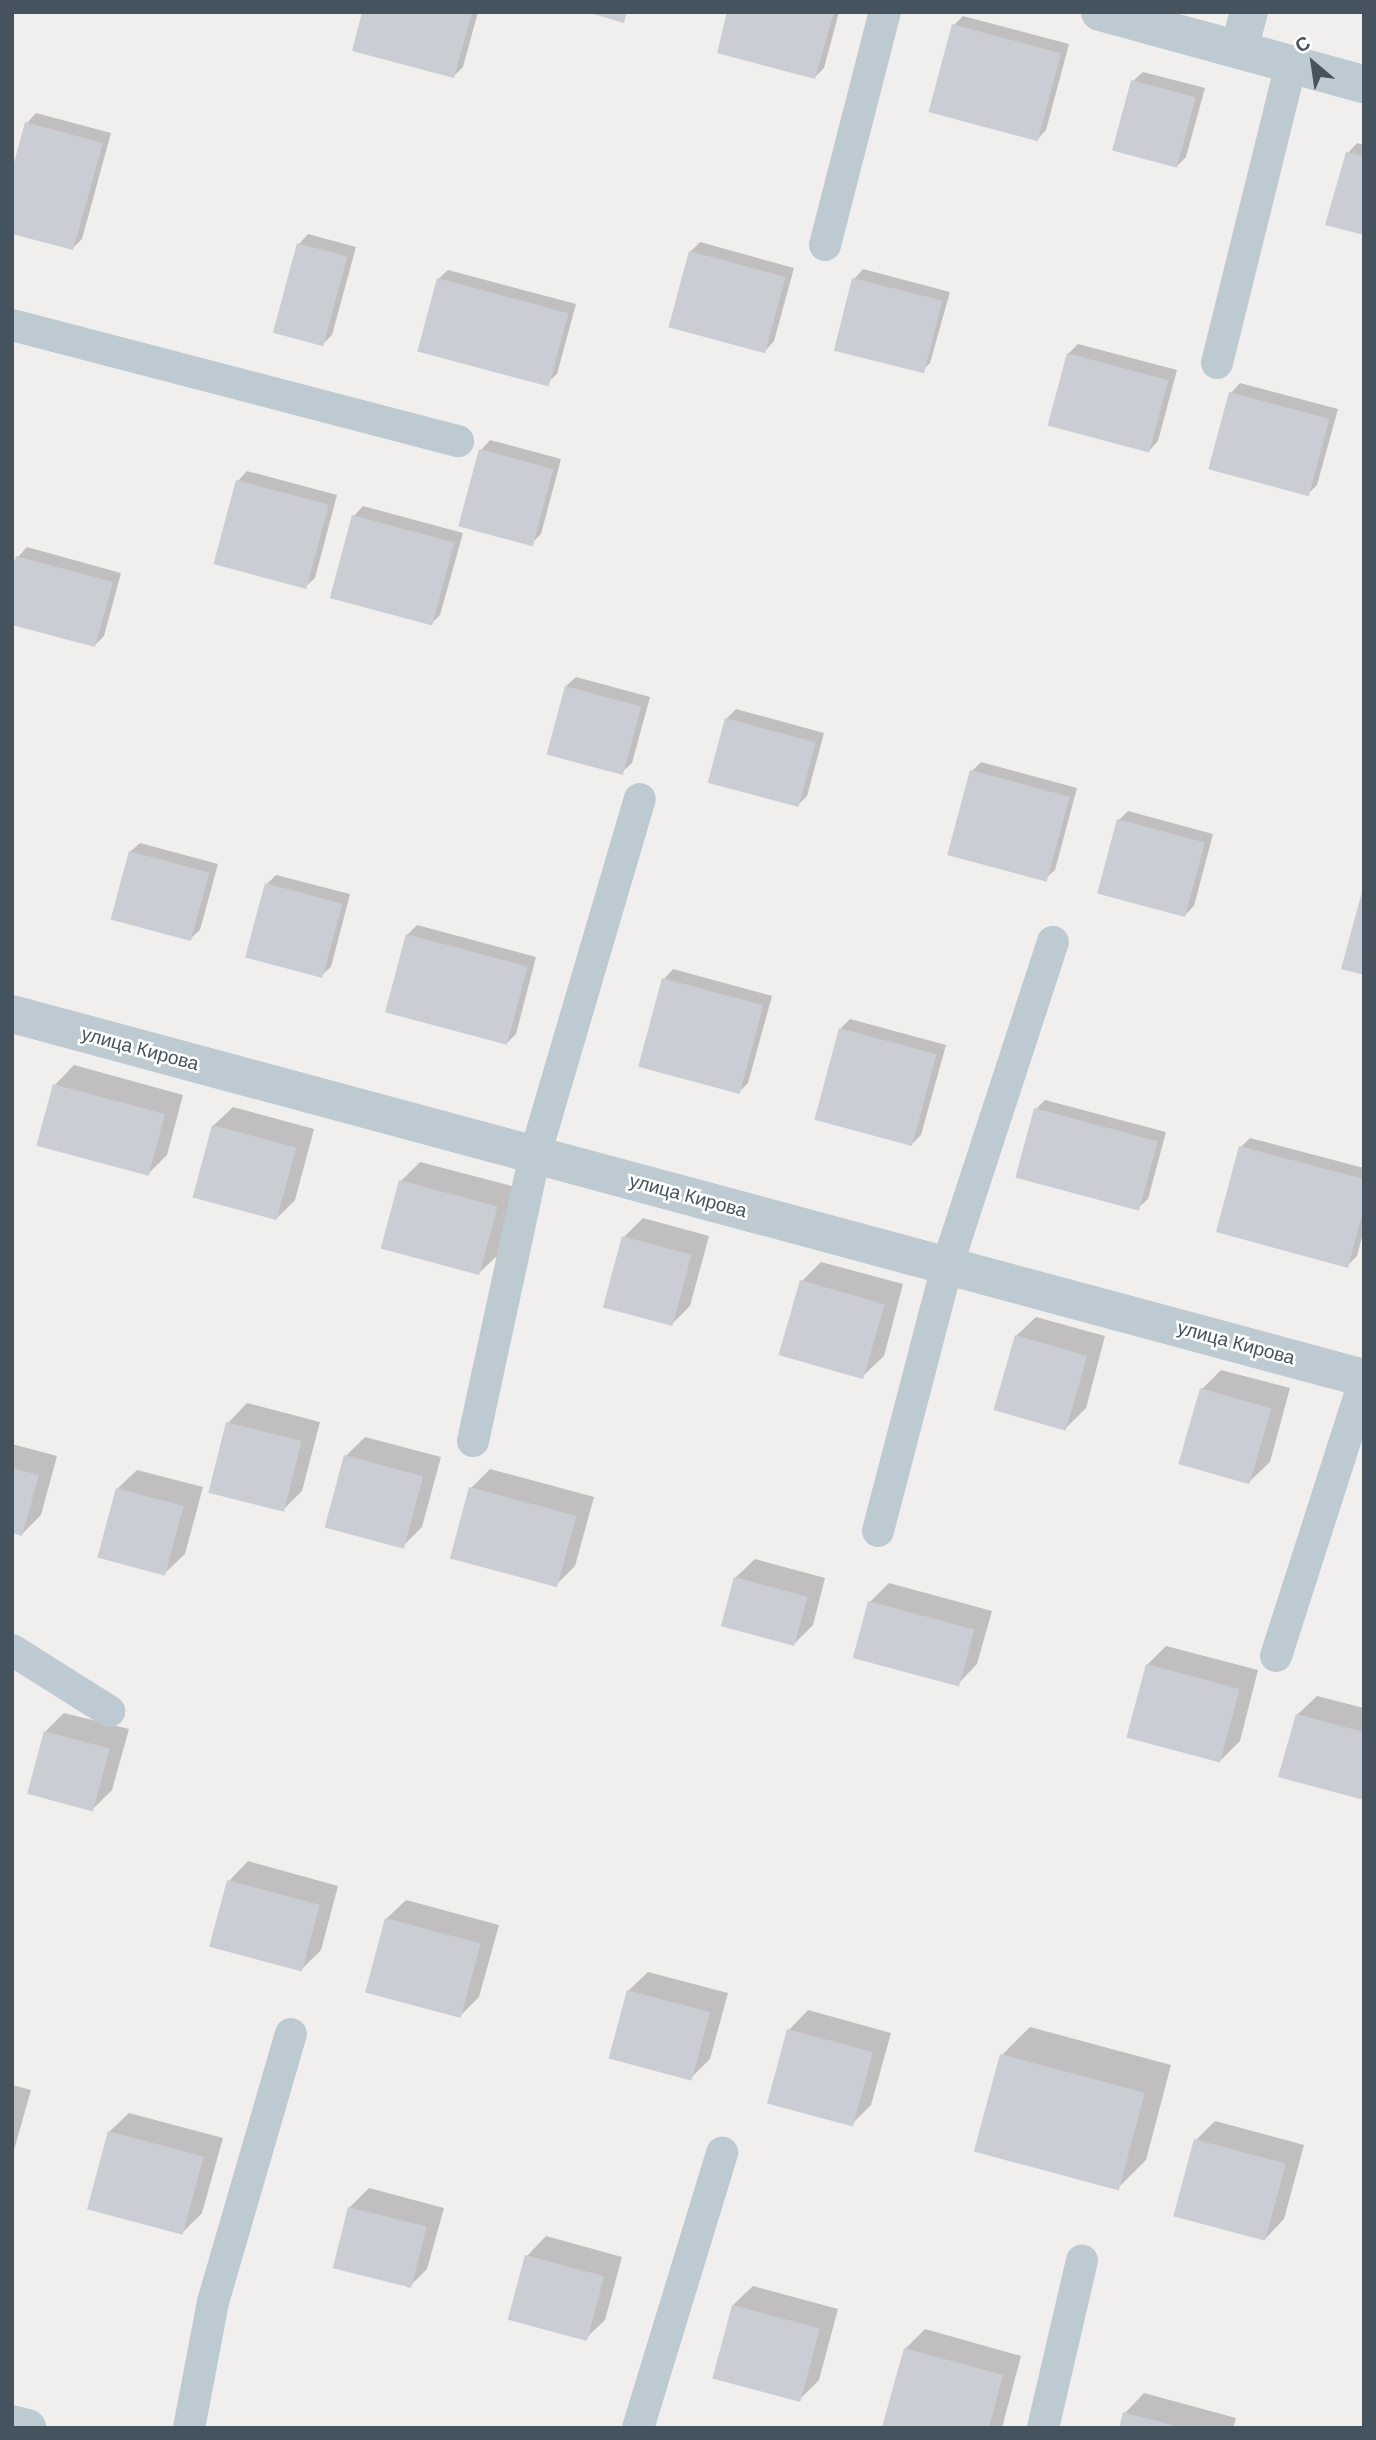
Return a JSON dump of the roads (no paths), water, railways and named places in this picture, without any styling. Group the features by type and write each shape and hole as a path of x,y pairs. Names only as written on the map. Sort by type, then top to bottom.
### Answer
{"street":[{"path":"1100,12 1364,84"},
{"path":"1239,49 1249,12"},
{"name":"улица Кирова","path":"12,1014 1364,1380"},
{"path":"12,2424 27,2428"}],"lane":[{"path":"825,245 885,12"},
{"path":"1217,363 1291,64"},
{"path":"12,325 458,441"},
{"path":"473,1441 535,1155 640,799"},
{"path":"878,1531 947,1265 1053,942"},
{"path":"1276,1656 1364,1380"},
{"path":"12,1650 109,1710"},
{"path":"189,2428 214,2302 291,2034"},
{"path":"638,2428 722,2153"},
{"path":"1043,2428 1082,2260"}]}
